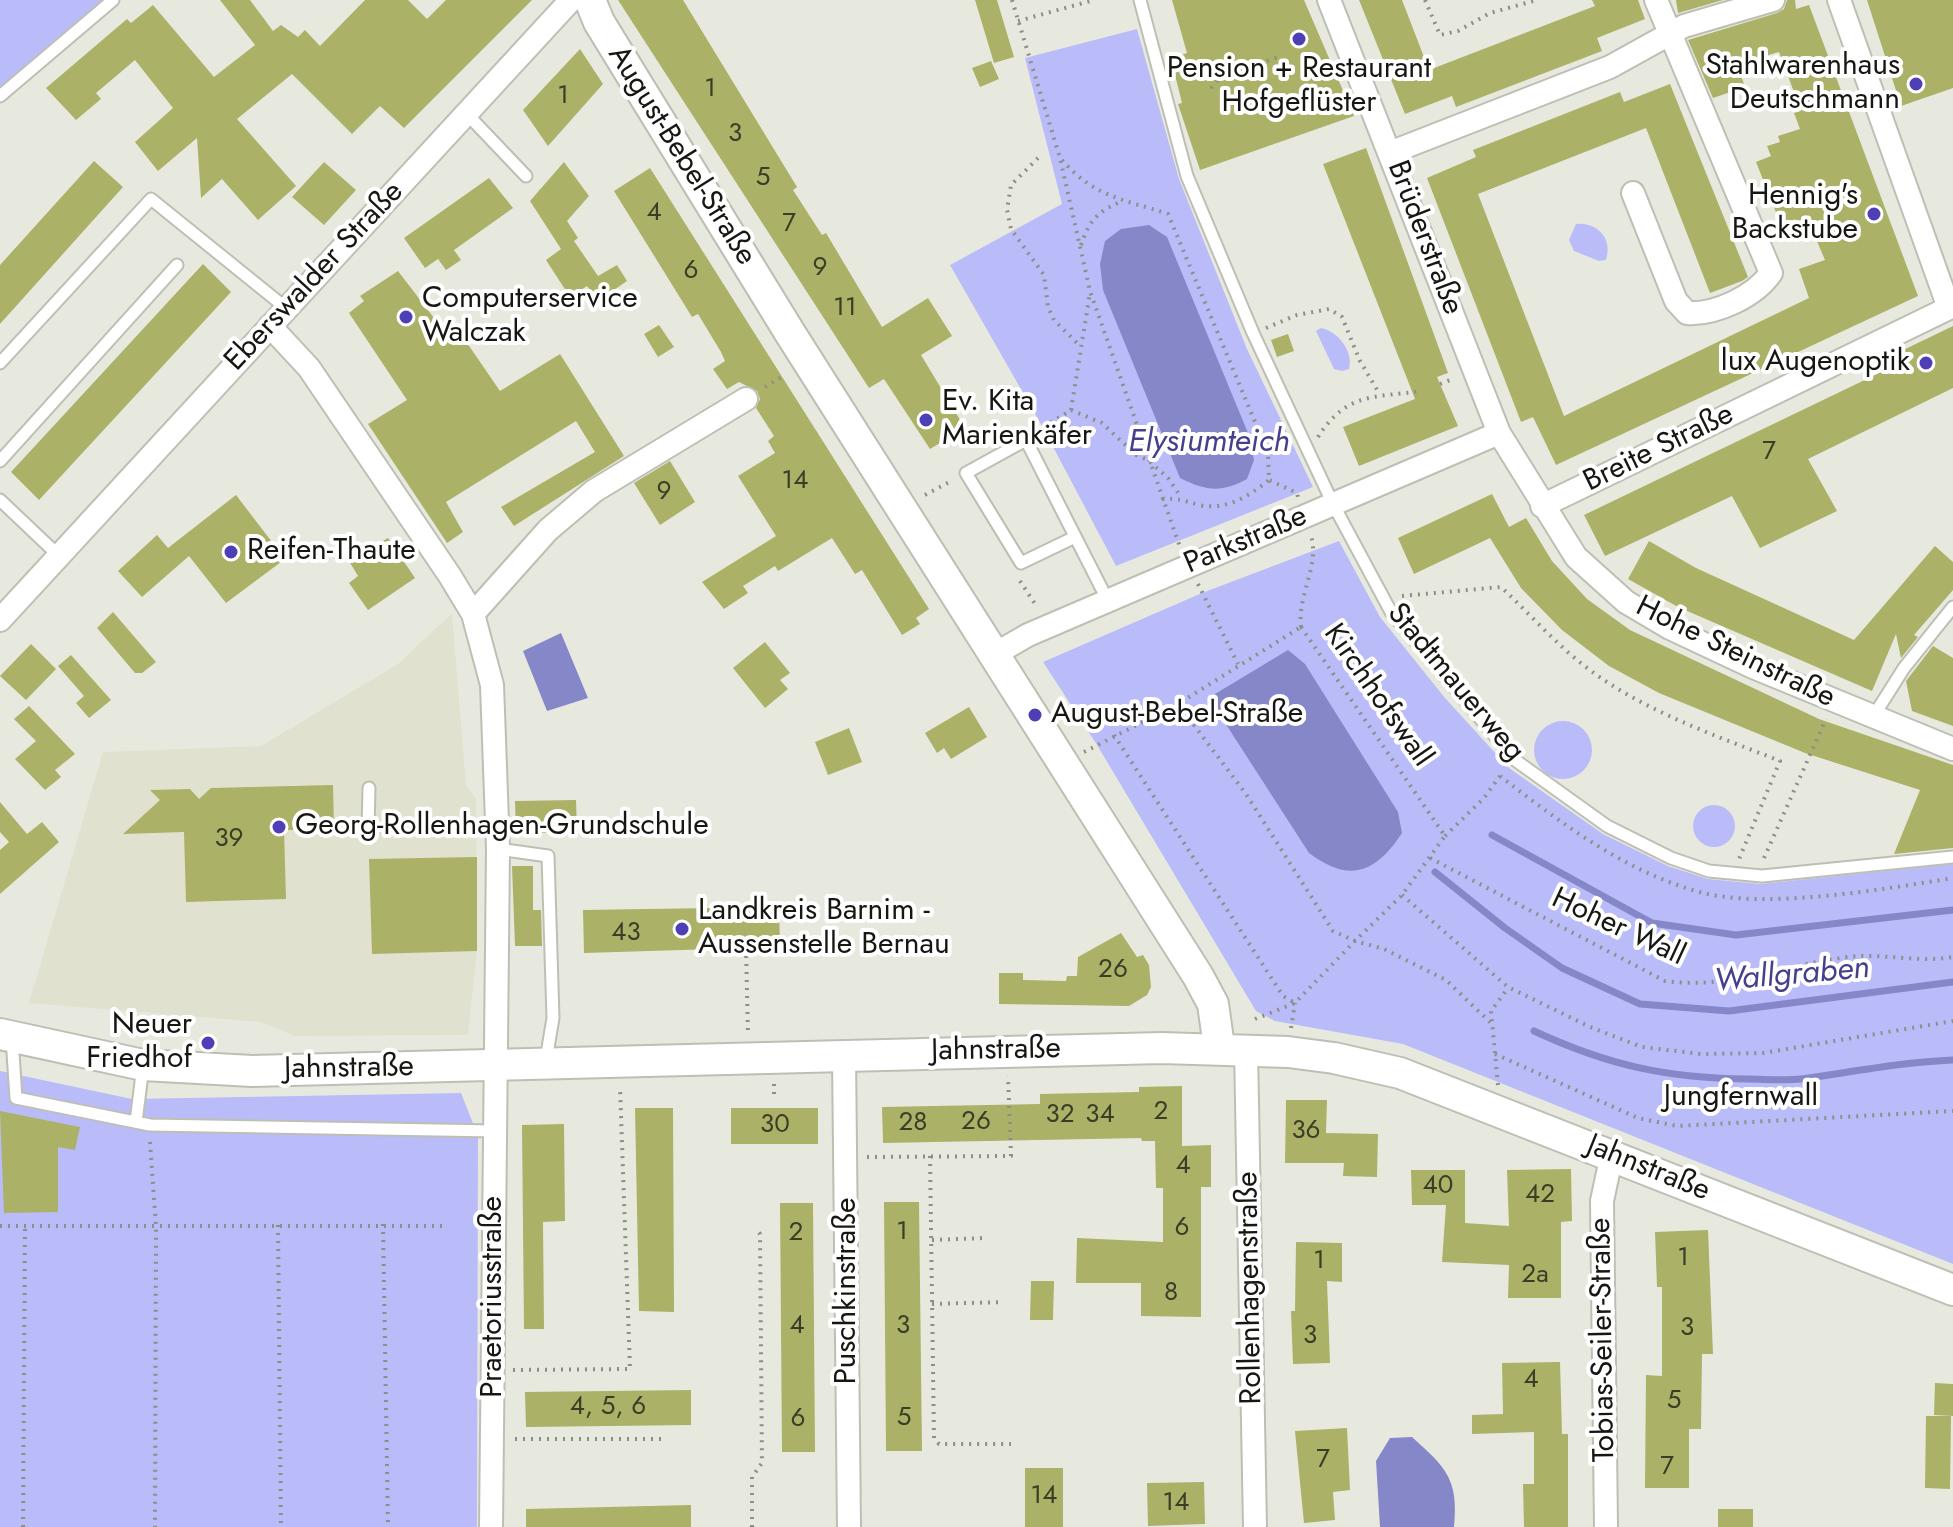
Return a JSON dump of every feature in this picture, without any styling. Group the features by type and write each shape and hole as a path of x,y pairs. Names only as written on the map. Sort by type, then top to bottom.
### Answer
{"main road":[{"name":"August-Bebel-Straße","path":"590,0 599,22 1198,976 1233,1048"},
{"name":"Jahnstraße","path":"6,1036 143,1065 252,1071 1233,1048 1334,1058 1400,1073 1953,1290"}],"street":[{"name":"Eberswalder Straße","path":"0,620 571,0"},
{"name":"Brüderstraße","path":"1329,0 1392,152 1499,433"},
{"path":"1633,193 1676,301 1687,313 1710,311 1753,292 1771,273 1656,0"},
{"path":"1392,152 1610,67 1684,26 1773,0"},
{"path":"1839,0 1951,312"},
{"name":"Breite Straße","path":"1542,506 1951,312"},
{"name":"Praetoriusstraße","path":"270,326 309,368 473,614 492,685 498,849 491,1527"},
{"path":"473,614 548,530 594,491 746,399"},
{"name":"Parkstraße","path":"995,654 1049,626 1499,433"},
{"name":"Hohe Steinstraße","path":"1499,433 1576,557 1626,602 1670,628 1873,718 1953,749"},
{"name":"Rollenhagenstraße","path":"1233,1048 1248,1121 1255,1527"},
{"name":"Puschkinstraße","path":"844,1055 849,1527"},
{"name":"Tobias-Seiler-Straße","path":"1606,1527 1602,1201 1612,1154"}],"lane":[{"path":"0,96 113,0"},
{"name":"Stadtmauerweg","path":"1140,0 1187,176 1253,333 1333,504 1386,605 1515,760 1607,826 1671,858 1709,871 1762,876 1953,857"},
{"path":"466,113 526,176"},
{"path":"0,363 151,199 286,308"},
{"path":"0,461 177,265"},
{"path":"1075,537 1021,563 966,473 1026,440 1108,601"},
{"path":"0,500 58,555"},
{"path":"1873,718 1904,668 1953,607"},
{"path":"368,830 369,788"},
{"path":"498,849 548,856 553,1018 546,1065"},
{"path":"6,1036 16,1098 150,1125 495,1131"},
{"path":"136,1122 143,1065"}],"path":[{"path":"1012,0 1060,158 1090,291 1177,542"},
{"path":"1018,21 1094,0"},
{"path":"1425,0 1440,35 1458,31 1490,13 1537,0"},
{"path":"1211,88 1221,76 1282,56"},
{"path":"1038,158 1011,185 1007,210 1011,229 1044,275 1048,307 1054,320 1079,345"},
{"path":"1060,158 1090,187 1120,202 1168,214 1268,453 1269,480"},
{"path":"1080,248 1087,225 1099,211 1120,202"},
{"path":"1026,440 1071,410 1090,291"},
{"path":"1253,333 1297,315 1329,309 1342,317 1360,361 1379,393"},
{"path":"746,399 789,372"},
{"path":"1309,453 1333,418 1379,393 1421,391"},
{"path":"1071,410 1102,423 1136,455 1148,460 1168,478 1181,497"},
{"path":"903,509 966,473"},
{"path":"1269,480 1297,493"},
{"path":"1162,499 1181,497 1198,504 1231,503 1269,480"},
{"path":"1301,627 1300,615 1315,550"},
{"path":"1021,563 1020,581 1049,626"},
{"path":"1386,605 1399,597 1501,587 1581,663 1634,698 1688,725 1780,761 1733,873"},
{"path":"1202,593 1238,664"},
{"name":"Kirchhofswall","path":"1097,745 1178,704 1301,627 1445,836"},
{"path":"1762,876 1762,864 1834,701"},
{"path":"1178,704 1246,794 1333,931 1384,949 1446,980 1492,1024"},
{"path":"1114,735 1283,996 1295,1003"},
{"path":"1255,1019 1295,1003 1402,895 1445,836 1484,798 1500,776"},
{"name":"Hoher Wall","path":"1430,858 1665,981 1699,986 1853,956 1925,962 1953,957"},
{"path":"1402,895 1508,987 1590,1027 1642,1047 1701,1054 1763,1053 1953,1021"},
{"path":"746,948 749,1058"},
{"path":"1498,1087 1491,1011 1508,987"},
{"path":"1291,1030 1295,1003"},
{"path":"865,1157 1011,1156 1007,1051"},
{"name":"Jungfernwall","path":"1495,1054 1638,1118 1677,1126 1953,1111"},
{"path":"494,1371 630,1369 619,1063"},
{"path":"150,1125 156,1226 155,1527"},
{"path":"930,1156 934,1438 939,1444 1011,1444"},
{"path":"383,1224 388,1527"},
{"path":"278,1225 281,1527"},
{"path":"0,1226 445,1226"},
{"path":"23,1527 25,1226"},
{"path":"752,1527 752,1477 762,1463 760,1234 756,1230"},
{"path":"932,1240 984,1238"},
{"path":"932,1304 1004,1302"},
{"path":"493,1439 665,1439"}],"shaded area":[{"path":"0,0 102,0 0,87"},
{"path":"1137,29 1179,179 1247,349 1313,487 1116,566 1042,426 950,265 1062,204 1025,58"},
{"path":"1576,224 1591,226 1602,233 1607,245 1606,260 1599,261 1574,251 1569,240"},
{"path":"1321,328 1333,333 1343,343 1349,356 1349,369 1334,369 1316,331"},
{"path":"1339,541 1380,617 1445,698 1509,768 1603,834 1668,866 1708,879 1760,884 1953,864 1953,1264 1403,1044 1275,1021 1256,1011 1097,745 1043,662 1202,593"},
{"name":"Georg-Rollenhagen-Grundschule","path":"452,613 466,786 476,798 477,951 468,1035 295,1036 260,1022 29,1003 103,752 261,746 398,664"},
{"path":"1563,721 1583,730 1592,750 1583,770 1563,779 1543,770 1534,750 1543,730"},
{"path":"1714,805 1729,811 1735,826 1729,841 1714,847 1699,841 1693,826 1699,811"},
{"path":"0,1071 132,1099 461,1093 478,1136 477,1527 0,1527"}],"water":[{"name":"Elysiumteich","path":"1149,225 1167,237 1248,433 1254,460 1247,479 1230,487 1206,488 1180,478 1103,290 1100,264 1105,241 1121,229"},
{"path":"561,633 588,698 547,711 523,651"},
{"path":"1288,650 1305,664 1398,812 1402,833 1382,858 1360,870 1337,868 1309,853 1218,712 1215,694"},
{"path":"1412,1437 1441,1466 1452,1485 1454,1527 1380,1527 1376,1461 1390,1438"}],"building":[{"path":"220,0 250,0 273,31 281,25 298,37 305,30 320,46 365,0 408,0 427,19 446,0 532,0 404,128 380,106 352,134 292,74 237,119 296,186 258,220 222,179 201,198 197,138 158,171 135,142 173,108 135,60 96,93 101,99 76,120 46,88 127,19 131,23 153,5 214,77 255,45"},
{"path":"618,0 683,0 797,187 793,190 822,235 826,233 882,327 928,298 952,336 921,355 965,428 930,449 884,379 869,388"},
{"path":"975,0 997,0 1014,57 994,63"},
{"path":"1172,0 1304,0 1354,116 1200,170 1178,104 1182,103 1171,59 1187,53"},
{"path":"1359,0 1402,0 1429,70 1595,6 1592,0 1638,0 1645,19 1597,38 1602,51 1456,107 1452,96 1405,114"},
{"path":"1676,0 1723,0 1678,13"},
{"path":"1787,0 1795,0 1796,9 1809,5 1918,296 1556,465 1533,417 1521,422 1427,178 1476,157 1473,150 1620,92 1624,102 1670,84 1748,277 1742,281 1710,293 1646,128 1478,194 1564,416 1809,298 1799,269 1825,260 1810,225 1798,230 1795,219 1781,225 1756,162 1771,156 1767,146 1780,142 1778,136 1800,129 1794,113 1801,111 1779,52 1737,64 1745,87 1713,98 1688,40 1777,13 1784,9"},
{"path":"1867,0 1953,0 1953,88 1901,106"},
{"path":"580,49 603,84 548,146 523,110"},
{"path":"991,61 999,79 980,87 972,68"},
{"path":"1366,148 1448,373 1437,377 1458,426 1359,466 1343,427 1415,399 1323,164"},
{"path":"94,161 123,187 0,324 0,265"},
{"path":"324,162 356,190 324,225 292,197"},
{"path":"564,162 589,196 567,221 578,238 574,241 598,276 617,265 627,281 598,301 587,286 570,297 546,260 561,249 530,201"},
{"path":"650,168 929,609 916,618 920,624 902,635 862,570 855,574 832,538 778,571 775,566 743,586 748,593 724,609 702,582 776,536 738,476 775,453 768,441 774,436 756,408 760,399 757,391 739,382 727,389 713,369 725,361 721,352 698,314 692,317 614,191"},
{"path":"489,178 513,208 454,250 461,260 446,270 438,259 425,268 404,238"},
{"path":"203,264 231,292 39,500 11,472"},
{"path":"398,271 444,331 454,324 500,391 560,354 624,456 514,526 501,507 595,452 576,421 446,502 463,532 447,543 368,424 407,400 349,313 364,301 360,296"},
{"path":"659,325 674,347 658,357 644,334"},
{"path":"1953,326 1953,388 1808,459 1837,511 1760,548 1732,496 1605,556 1584,515 1898,364 1893,355"},
{"path":"1288,334 1294,351 1277,357 1271,340"},
{"path":"670,461 695,502 660,525 634,483"},
{"path":"1492,494 1509,527 1526,518 1552,561 1587,599 1630,630 1819,719 1953,765 1953,848 1894,854 1920,790 1805,753 1659,693 1609,666 1562,630 1521,588 1490,538 1414,574 1398,538"},
{"path":"236,495 285,559 226,603 189,556 142,597 118,571 157,535 168,548"},
{"path":"388,538 415,578 368,610 349,583 358,576 349,561"},
{"path":"1649,541 1696,568 1854,640 1935,546 1953,562 1953,590 1914,635 1918,637 1901,658 1896,634 1872,691 1678,607 1628,579"},
{"path":"113,612 156,662 142,673 135,673 97,628"},
{"path":"765,642 790,673 780,680 788,689 765,708 733,668"},
{"path":"31,644 56,669 26,700 0,676"},
{"path":"1933,646 1953,658 1953,726 1912,711 1906,681"},
{"path":"71,655 111,700 89,718 76,703 84,696 58,666"},
{"path":"29,706 75,754 55,770 61,777 45,790 15,759 36,741 14,719"},
{"path":"969,707 987,737 951,759 944,748 937,753 925,733"},
{"path":"849,728 862,762 828,775 815,742"},
{"path":"333,785 334,829 284,830 286,899 186,902 184,832 123,834 160,800 150,790 190,789 199,799 211,788"},
{"path":"576,800 577,832 516,833 515,801"},
{"path":"0,802 27,834 42,822 59,842 0,894 0,850 9,842 0,832"},
{"path":"477,857 477,951 372,954 369,859"},
{"path":"512,866 533,866 533,910 541,910 542,946 515,946"},
{"path":"779,907 780,947 584,953 583,910"},
{"path":"1121,933 1137,957 1143,955 1149,965 1151,987 1147,995 1129,1006 999,1004 999,973 1023,973 1023,980 1066,981 1067,976 1077,976 1078,957"},
{"path":"1182,1086 1182,1146 1211,1145 1211,1187 1201,1187 1201,1317 1141,1316 1141,1283 1076,1283 1077,1238 1163,1242 1163,1188 1156,1188 1155,1141 1142,1141 1141,1138 883,1143 882,1107 1040,1104 1040,1094 1139,1092 1139,1087"},
{"path":"1286,1100 1327,1100 1326,1133 1378,1134 1377,1177 1343,1176 1344,1163 1285,1163"},
{"path":"635,1108 673,1108 674,1312 639,1311"},
{"path":"731,1108 818,1108 818,1144 731,1144"},
{"path":"0,1111 80,1127 75,1150 58,1147 58,1212 4,1213"},
{"path":"564,1124 565,1221 543,1222 544,1329 524,1329 522,1125"},
{"path":"1571,1169 1572,1221 1561,1222 1561,1298 1508,1298 1509,1265 1442,1262 1446,1205 1412,1205 1411,1170 1465,1170 1465,1223 1509,1226 1507,1170"},
{"path":"884,1202 919,1202 922,1451 886,1451"},
{"path":"780,1203 813,1203 815,1452 782,1452"},
{"path":"1708,1230 1713,1354 1702,1354 1701,1429 1689,1429 1689,1488 1645,1488 1646,1375 1662,1376 1662,1287 1657,1287 1655,1232"},
{"path":"1296,1242 1342,1243 1342,1282 1327,1281 1330,1363 1293,1364 1291,1311 1295,1311"},
{"path":"1031,1281 1054,1281 1053,1320 1030,1320"},
{"path":"1560,1362 1562,1434 1568,1434 1568,1527 1524,1527 1523,1484 1534,1484 1534,1432 1472,1434 1472,1415 1503,1414 1502,1363"},
{"path":"1935,1383 1953,1384 1953,1416 1934,1415"},
{"path":"691,1390 691,1425 526,1427 525,1392"},
{"path":"1926,1416 1951,1416 1950,1489 1925,1488"},
{"path":"1347,1428 1350,1490 1333,1492 1335,1520 1304,1523 1295,1431"},
{"path":"1025,1468 1063,1468 1063,1527 1025,1527"},
{"path":"1204,1482 1205,1524 1148,1526 1147,1483"},
{"path":"691,1505 691,1527 526,1527 526,1509"},
{"path":"1718,1509 1753,1509 1753,1527 1718,1527"}],"waterway":[{"name":"Wallgraben","path":"1492,835 1652,923 1736,935 1953,910"},
{"name":"Wallgraben","path":"1435,872 1505,928 1562,968 1640,1004 1729,1011 1953,982"},
{"name":"Wallgraben","path":"1534,1031 1612,1061 1663,1072 1717,1078 1794,1080 1953,1060"}],"place":[{"name":"Pension + Restaurant Hofgeflüster","path":"1299,39"},
{"name":"Stahlwarenhaus Deutschmann","path":"1916,84"},
{"name":"Hennig's Backstube","path":"1874,214"},
{"name":"Computerservice Walczak","path":"406,317"},
{"name":"lux Augenoptik","path":"1926,363"},
{"name":"Ev. Kita Marienkäfer","path":"926,420"},
{"name":"Reifen-Thaute","path":"231,552"},
{"name":"August-Bebel-Straße","path":"1035,715"},
{"name":"Georg-Rollenhagen-Grundschule","path":"279,827"},
{"name":"Landkreis Barnim - Aussenstelle Bernau","path":"682,929"},
{"name":"Neuer Friedhof","path":"208,1043"}]}
